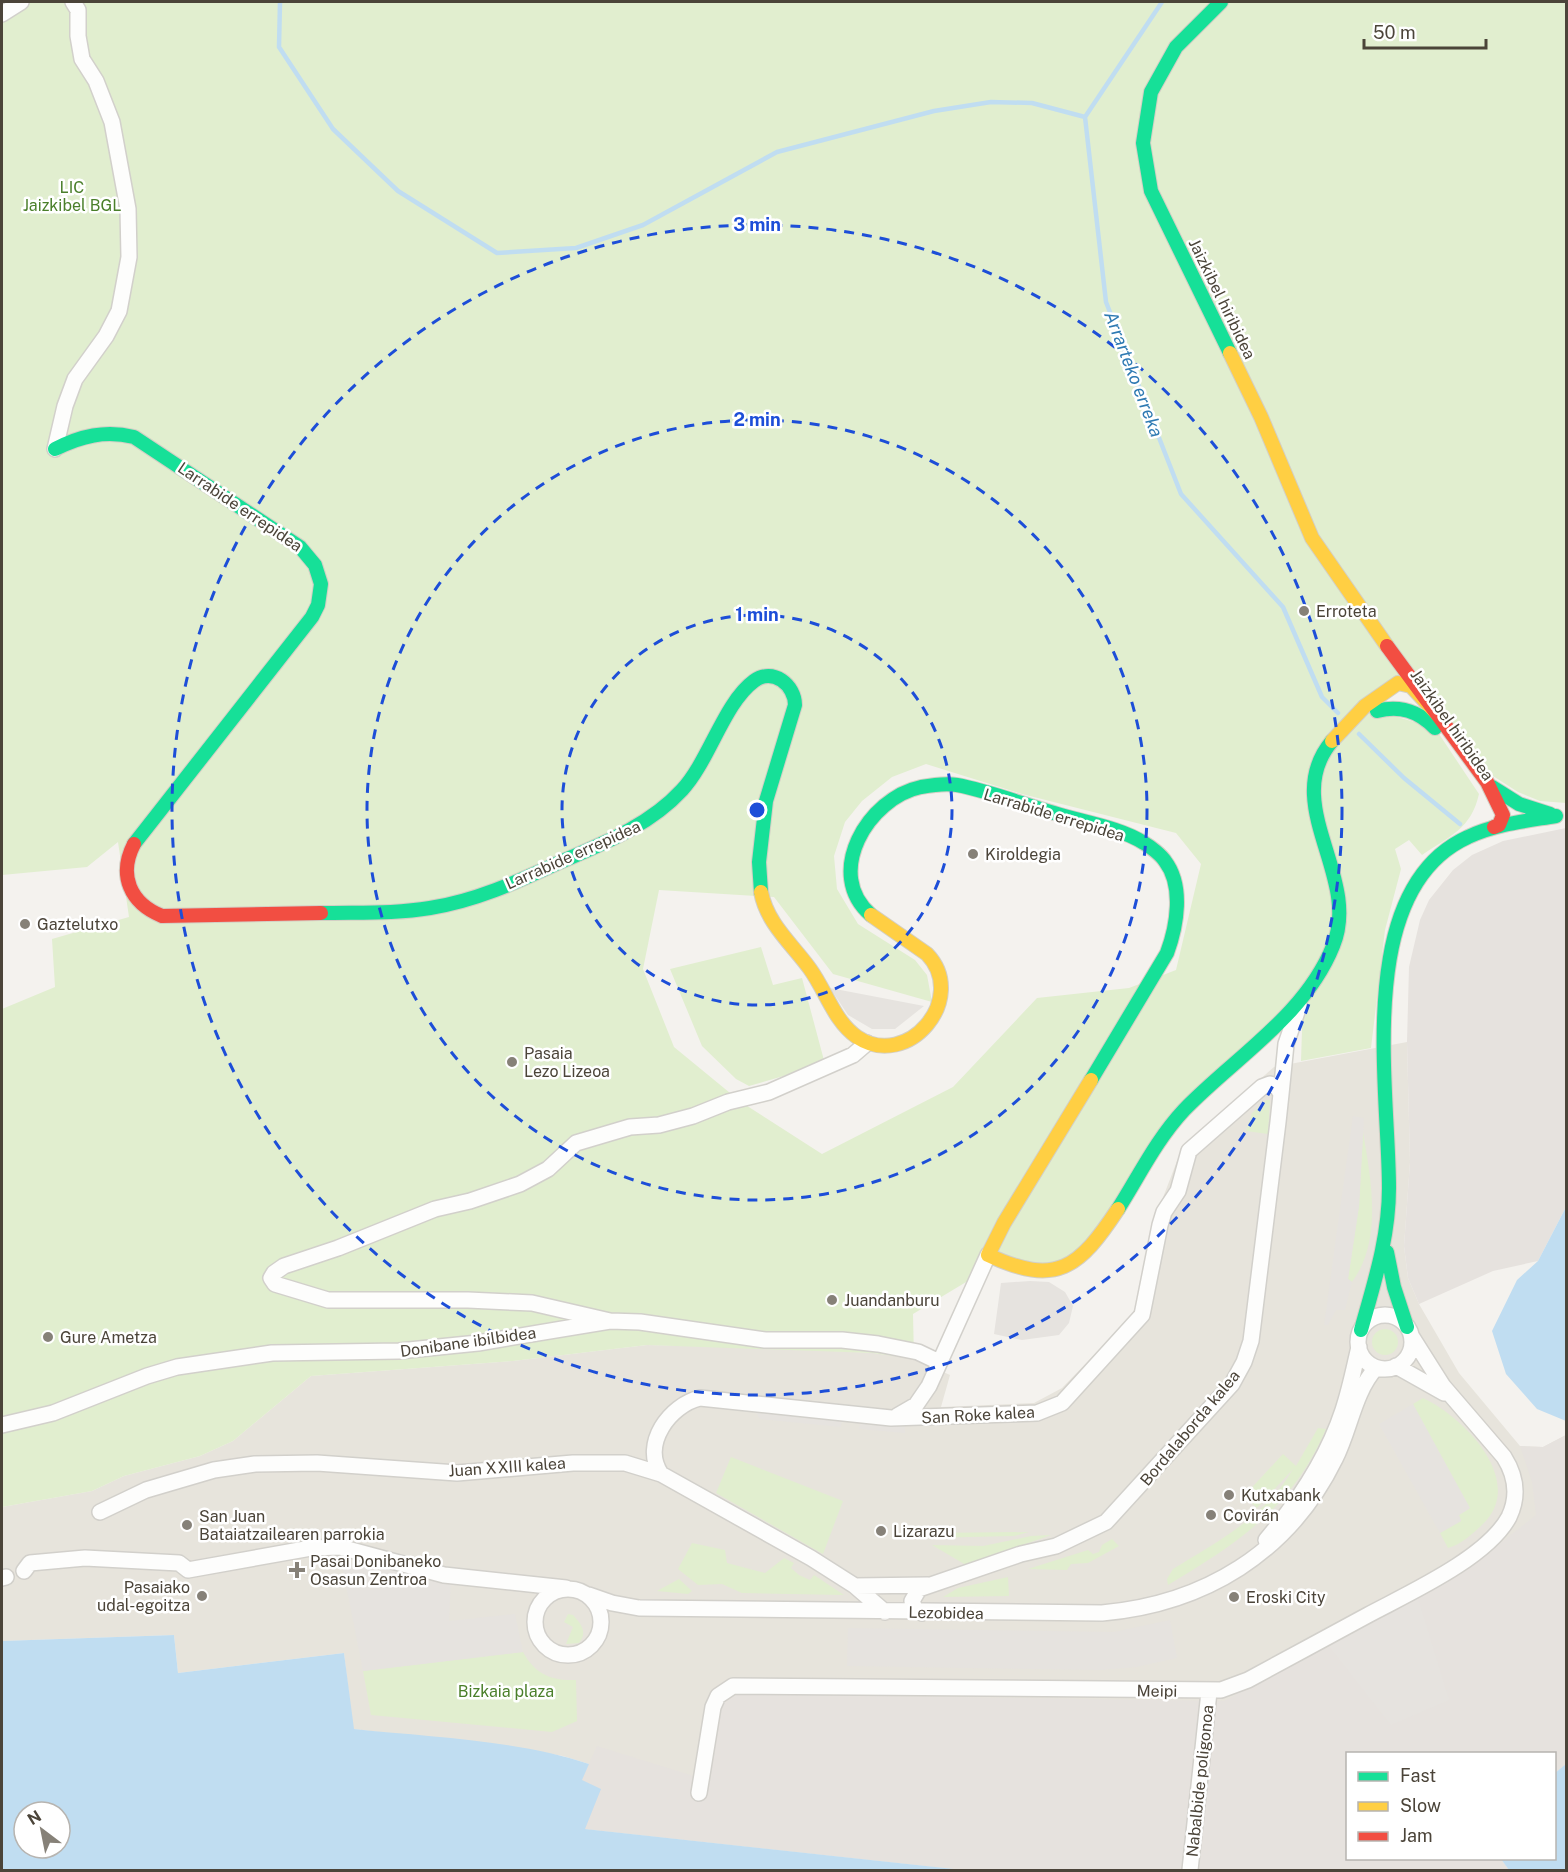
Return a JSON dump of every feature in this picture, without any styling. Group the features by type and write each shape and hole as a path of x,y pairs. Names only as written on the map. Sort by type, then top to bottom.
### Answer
{"street":[{"path":"2,14 21,2"},
{"name":"Larrabide errepidea","path":"55,449 65,406 75,379 106,336 119,311 126,285 129,257 128,209 112,122 96,81 82,59 78,36 78,10 73,2"},
{"name":"Jaizkibel hiribidea","path":"1221,2 1176,47 1158,76 1144,126 1147,175 1158,206 1261,417 1312,538 1361,612 1402,667 1437,722 1474,783 1489,821 1499,825 1503,815 1487,782 1437,722 1411,686 1403,683 1386,660 1361,612"},
{"name":"Larrabide errepidea","path":"55,449 84,435 121,433 134,437 291,539 313,561 320,575 320,603 312,617 127,854 125,866 128,885 146,911 173,916 410,911 434,909 480,896 645,823 684,788 700,766 742,694 754,680 766,676 788,684 793,691 796,704 774,766 767,801 759,867 761,898 769,916 811,970 838,1017 867,1043 884,1046 902,1043 916,1035 936,1017 942,993 934,963 921,950 874,921 860,908 849,885 848,870 858,839 895,796 929,783 956,785 1134,839 1155,850 1172,870 1176,884 1175,931 1167,953 1004,1222 988,1256"},
{"path":"1376,704 1385,680 1386,660"},
{"path":"891,1418 916,1405 939,1362 988,1256 1012,1267 1031,1272 1062,1268 1089,1249 1170,1127 1303,998 1329,955 1340,928 1342,914 1340,885 1317,827 1312,799 1316,770 1321,756 1338,731 1348,721 1376,704 1396,699 1403,683 1402,667"},
{"path":"1376,704 1419,713 1437,722"},
{"name":"Jaizkibel hiribidea","path":"1487,782 1519,804 1561,815"},
{"path":"1386,1246 1394,1287 1409,1332 1409,1354 1396,1366 1376,1368 1365,1360 1359,1347 1361,1330 1386,1246 1389,1189 1382,1058 1388,977 1400,915 1410,890 1432,862 1489,821 1561,815"},
{"name":"Bordalaborda kalea","path":"922,1613 912,1605 913,1596 919,1589 1021,1554 1056,1546 1106,1522 1232,1384 1244,1362 1251,1341 1278,1089 1286,1044 1303,998"},
{"path":"610,1322 532,1303 468,1300 328,1300 275,1284 271,1278 284,1266 338,1248 435,1209 470,1202 520,1184 548,1169 576,1143 630,1127 659,1125 693,1116 728,1102 769,1092 853,1055 867,1043"},
{"name":"San Roke kalea","path":"661,1474 654,1460 662,1425 677,1408 692,1400 708,1398 891,1418 1037,1413 1054,1408 1068,1398 1142,1315 1160,1225 1178,1191 1190,1151 1262,1087 1278,1089"},
{"path":"1361,1330 1367,1322 1383,1316 1393,1317 1409,1332"},
{"name":"Donibane ibilbidea","path":"2,1425 53,1413 147,1376 177,1367 272,1353 409,1350 610,1322 640,1322 765,1340 842,1340 878,1344 918,1352 939,1362"},
{"name":"Meipi","path":"699,1793 715,1701 728,1689 739,1685 1209,1692 1248,1680 1439,1577 1488,1542 1500,1530 1514,1501 1516,1485 1512,1470 1455,1401 1409,1332"},
{"name":"Lezobidea","path":"1244,1564 1271,1535 1297,1497 1330,1441 1343,1412 1359,1347"},
{"name":"Meipi","path":"1396,1366 1455,1401"},
{"name":"Lezobidea","path":"589,1595 612,1603 639,1608 922,1613 1102,1614 1127,1611 1177,1599 1222,1578 1281,1536 1314,1496 1336,1457 1361,1394 1376,1368"},
{"name":"Juan XXIII kalea","path":"100,1512 146,1490 214,1470 255,1464 317,1463 457,1473 600,1462 634,1465 661,1474 855,1586 885,1612"},
{"path":"24,1571 30,1563 85,1558 179,1563 188,1570 311,1548 340,1547 444,1575 567,1588 589,1595 600,1610 601,1629 589,1648 574,1654 557,1653 543,1644 536,1629 537,1610 549,1595 567,1588"},
{"path":"849,1611 861,1601 855,1586 931,1585"},
{"name":"Lezobidea","path":"601,1629 618,1615 639,1608"},
{"name":"Nabalbide poligonoa","path":"1190,1870 1209,1692"}],"shaded area":[{"path":"1566,828 1566,1207 1538,1261 1493,1271 1419,1304 1408,1278 1404,1246 1410,1162 1407,1042 1409,967 1420,920 1429,900 1453,870 1472,855 1503,841"},
{"path":"830,988 924,1006 895,1029 872,1029 848,1015"},
{"path":"1407,1042 1410,1162 1404,1246 1408,1278 1419,1304 1459,1373 1520,1446 1543,1447 1566,1435 1566,1764 1556,1772 1556,1752 1346,1752 1346,1860 1502,1860 1509,1870 963,1870 585,1829 589,1764 563,1756 508,1747 353,1729 344,1653 178,1673 174,1635 2,1641 2,1507 92,1491 124,1476 200,1456 233,1441 311,1376 513,1361 647,1345 752,1347 874,1353 914,1359 950,1375 941,1407 1034,1403 1062,1388 1130,1318 1139,1300 1157,1213 1182,1148 1274,1067"},
{"path":"1353,1116 1364,1118 1359,1206 1348,1279 1352,1282 1345,1310 1336,1310 1328,1325 1324,1325"},
{"path":"1049,1282 1065,1292 1073,1306 1069,1323 1059,1335 1022,1340 994,1334 1001,1283"},
{"path":"1413,1404 1470,1508 1459,1515 1461,1521 1440,1533 1379,1424"},
{"path":"753,1408 842,1418 841,1427 760,1419"},
{"path":"860,1423 905,1427 905,1433 859,1429"},
{"path":"1566,1435 1566,1764 1556,1772 1556,1752 1346,1752 1346,1860 1502,1860 1509,1870 963,1870 585,1829 581,1780 597,1746 710,1781 719,1713 725,1701 737,1694 1224,1701 1460,1575 1536,1515 1532,1482 1520,1446 1543,1447"},
{"name":"Bizkaia plaza","path":"374,1560 451,1579 449,1621 515,1614 523,1652 363,1671 342,1565"},
{"path":"1416,1592 1449,1700 1391,1725 1328,1645"},
{"path":"1170,1620 1177,1658 1136,1667 1101,1670 847,1666 848,1628 1114,1632"}],"green space":[{"name":"LIC Jaizkibel BGL","path":"2,2 1566,2 1566,803 1540,801 1518,792 1493,776 1404,668 1377,711 1435,728 1479,794 1471,816 1465,824 1442,842 1422,855 1409,840 1395,849 1401,869 1385,930 1371,1048 1301,1061 1303,999 1178,1118 1096,1240 1051,1271 1001,1261 913,1314 914,1359 872,1353 647,1345 513,1361 311,1376 233,1441 200,1456 124,1476 92,1491 2,1507 2,1009 55,987 52,939 129,917 118,842 87,867 2,875","holes":["926,764 1022,794 1176,833 1201,864 1176,970 1129,988 1037,998 953,1087 822,1154 741,1102 674,1047 643,969 659,890 774,897 833,974 932,1002 927,975 915,960 858,924 837,889 834,856 845,822 862,801 892,777"]},
{"path":"761,947 773,985 802,978 825,1064 749,1086 736,1079 702,1046 670,969"},
{"path":"1266,1100 1270,1100 1268,1134 1246,1131 1252,1113"},
{"path":"1363,1132 1371,1189 1371,1229 1362,1265 1352,1282 1348,1279 1359,1206"},
{"path":"1385,1329 1394,1333 1398,1342 1394,1351 1385,1355 1376,1351 1372,1342 1376,1333"},
{"path":"1423,1398 1439,1407 1472,1435 1485,1452 1494,1471 1498,1490 1494,1508 1482,1525 1462,1542 1448,1548 1440,1533 1461,1521 1459,1515 1469,1509 1413,1404"},
{"path":"1318,1428 1326,1429 1313,1456 1280,1502 1240,1538 1168,1585 1167,1579 1173,1569 1207,1549 1269,1501 1293,1469 1257,1508 1244,1496 1283,1454 1296,1466"},
{"path":"731,1457 843,1501 823,1554 716,1493"},
{"path":"1029,1532 1014,1536 927,1538 928,1533"},
{"path":"1051,1535 966,1565 932,1545 983,1546 1031,1536"},
{"path":"1112,1539 1119,1546 1088,1563 1071,1564 1067,1570 1028,1569 1088,1550 1093,1554 1099,1552 1102,1545"},
{"path":"692,1543 725,1550 727,1563 765,1573 784,1558 794,1563 791,1568 799,1575 810,1580 814,1575 844,1595 742,1593 722,1584 698,1585 678,1569"},
{"path":"1008,1577 1009,1596 943,1597 958,1588"},
{"path":"679,1579 692,1591 688,1594 657,1591"},
{"path":"568,1614 573,1615 582,1628 583,1635 579,1643 566,1644 573,1627 564,1622"},
{"name":"Bizkaia plaza","path":"523,1652 533,1666 545,1675 576,1680 577,1721 552,1732 371,1715 363,1671"}],"water":[{"path":"1566,1207 1566,1421 1537,1409 1506,1374 1492,1331 1517,1280 1538,1261"},
{"path":"174,1635 178,1673 344,1653 354,1729 503,1744 589,1764 582,1780 601,1789 585,1829 963,1870 2,1870 2,1641"},
{"path":"1566,1764 1566,1870 1509,1870 1502,1860 1556,1860 1556,1772"}],"waterway":[{"path":"280,2 279,47 333,129 398,191 497,253 576,248 643,225 777,152 934,111 991,102 1032,103 1085,117"},
{"name":"Arrarteko erreka","path":"1162,2 1085,117 1106,302 1181,494 1283,607 1322,697 1338,713"},
{"name":"Arrarteko erreka","path":"1359,734 1404,778 1460,824"}],"traffic: fast":[{"path":"1221,2 1176,47 1151,92 1143,143 1151,191 1230,353"},
{"path":"55,449 74,441 103,434 134,437 300,547 315,565 321,584 318,605 312,617 134,844"},
{"path":"321,913 403,911 463,901 511,884 624,833 655,814 682,790 692,778 725,718 743,691 754,681 768,676 782,680 787,685 795,705 766,801 759,862 761,892"},
{"path":"1377,711 1385,709 1408,711 1422,717 1435,728"},
{"path":"1118,1209 1156,1146 1174,1122 1204,1091 1287,1015 1321,971 1333,946 1339,920 1338,894 1317,815 1314,790 1318,765 1332,741"},
{"path":"871,915 857,898 851,879 852,859 858,840 869,822 884,806 902,794 921,787 953,784 981,791 1112,829 1134,837 1153,849 1165,861 1175,882 1177,906 1174,931 1167,953 1091,1080"},
{"path":"1492,787 1519,804 1550,814"},
{"path":"1361,1330 1380,1260 1388,1207 1385,994 1392,945 1407,900 1432,863 1468,837 1500,826 1556,816"},
{"path":"1387,1252 1394,1287 1407,1327"}],"traffic: slow":[{"path":"1230,353 1261,417 1312,538 1387,646"},
{"path":"1332,741 1365,706 1398,683 1411,686 1439,716"},
{"path":"761,892 764,904 775,924 810,969 842,1023 857,1037 876,1045 895,1045 913,1037 927,1025 937,1009 941,990 938,972 927,954 871,915"},
{"path":"1091,1080 1004,1223 988,1255 1032,1270 1049,1270 1064,1266 1078,1258 1091,1246 1118,1209"}],"traffic: jam":[{"path":"1387,646 1487,782 1503,815 1499,825 1494,827"},
{"path":"134,844 127,866 130,887 142,904 162,916 321,913"}],"place":[{"name":"Erroteta","path":"1304,611"},
{"name":"Kiroldegia","path":"973,854"},
{"name":"Gaztelutxo","path":"25,924"},
{"name":"Pasaia Lezo Lizeoa","path":"512,1062"},
{"name":"Juandanburu","path":"832,1300"},
{"name":"Gure Ametza","path":"48,1337"},
{"name":"Kutxabank","path":"1229,1495"},
{"name":"Covirán","path":"1211,1515"},
{"name":"San Juan Bataiatzailearen parrokia","path":"187,1525"},
{"name":"Lizarazu","path":"881,1531"},
{"name":"Pasai Donibaneko Osasun Zentroa","path":"297,1570"},
{"name":"Pasaiako udal-egoitza","path":"202,1596"},
{"name":"Eroski City","path":"1234,1597"}]}
